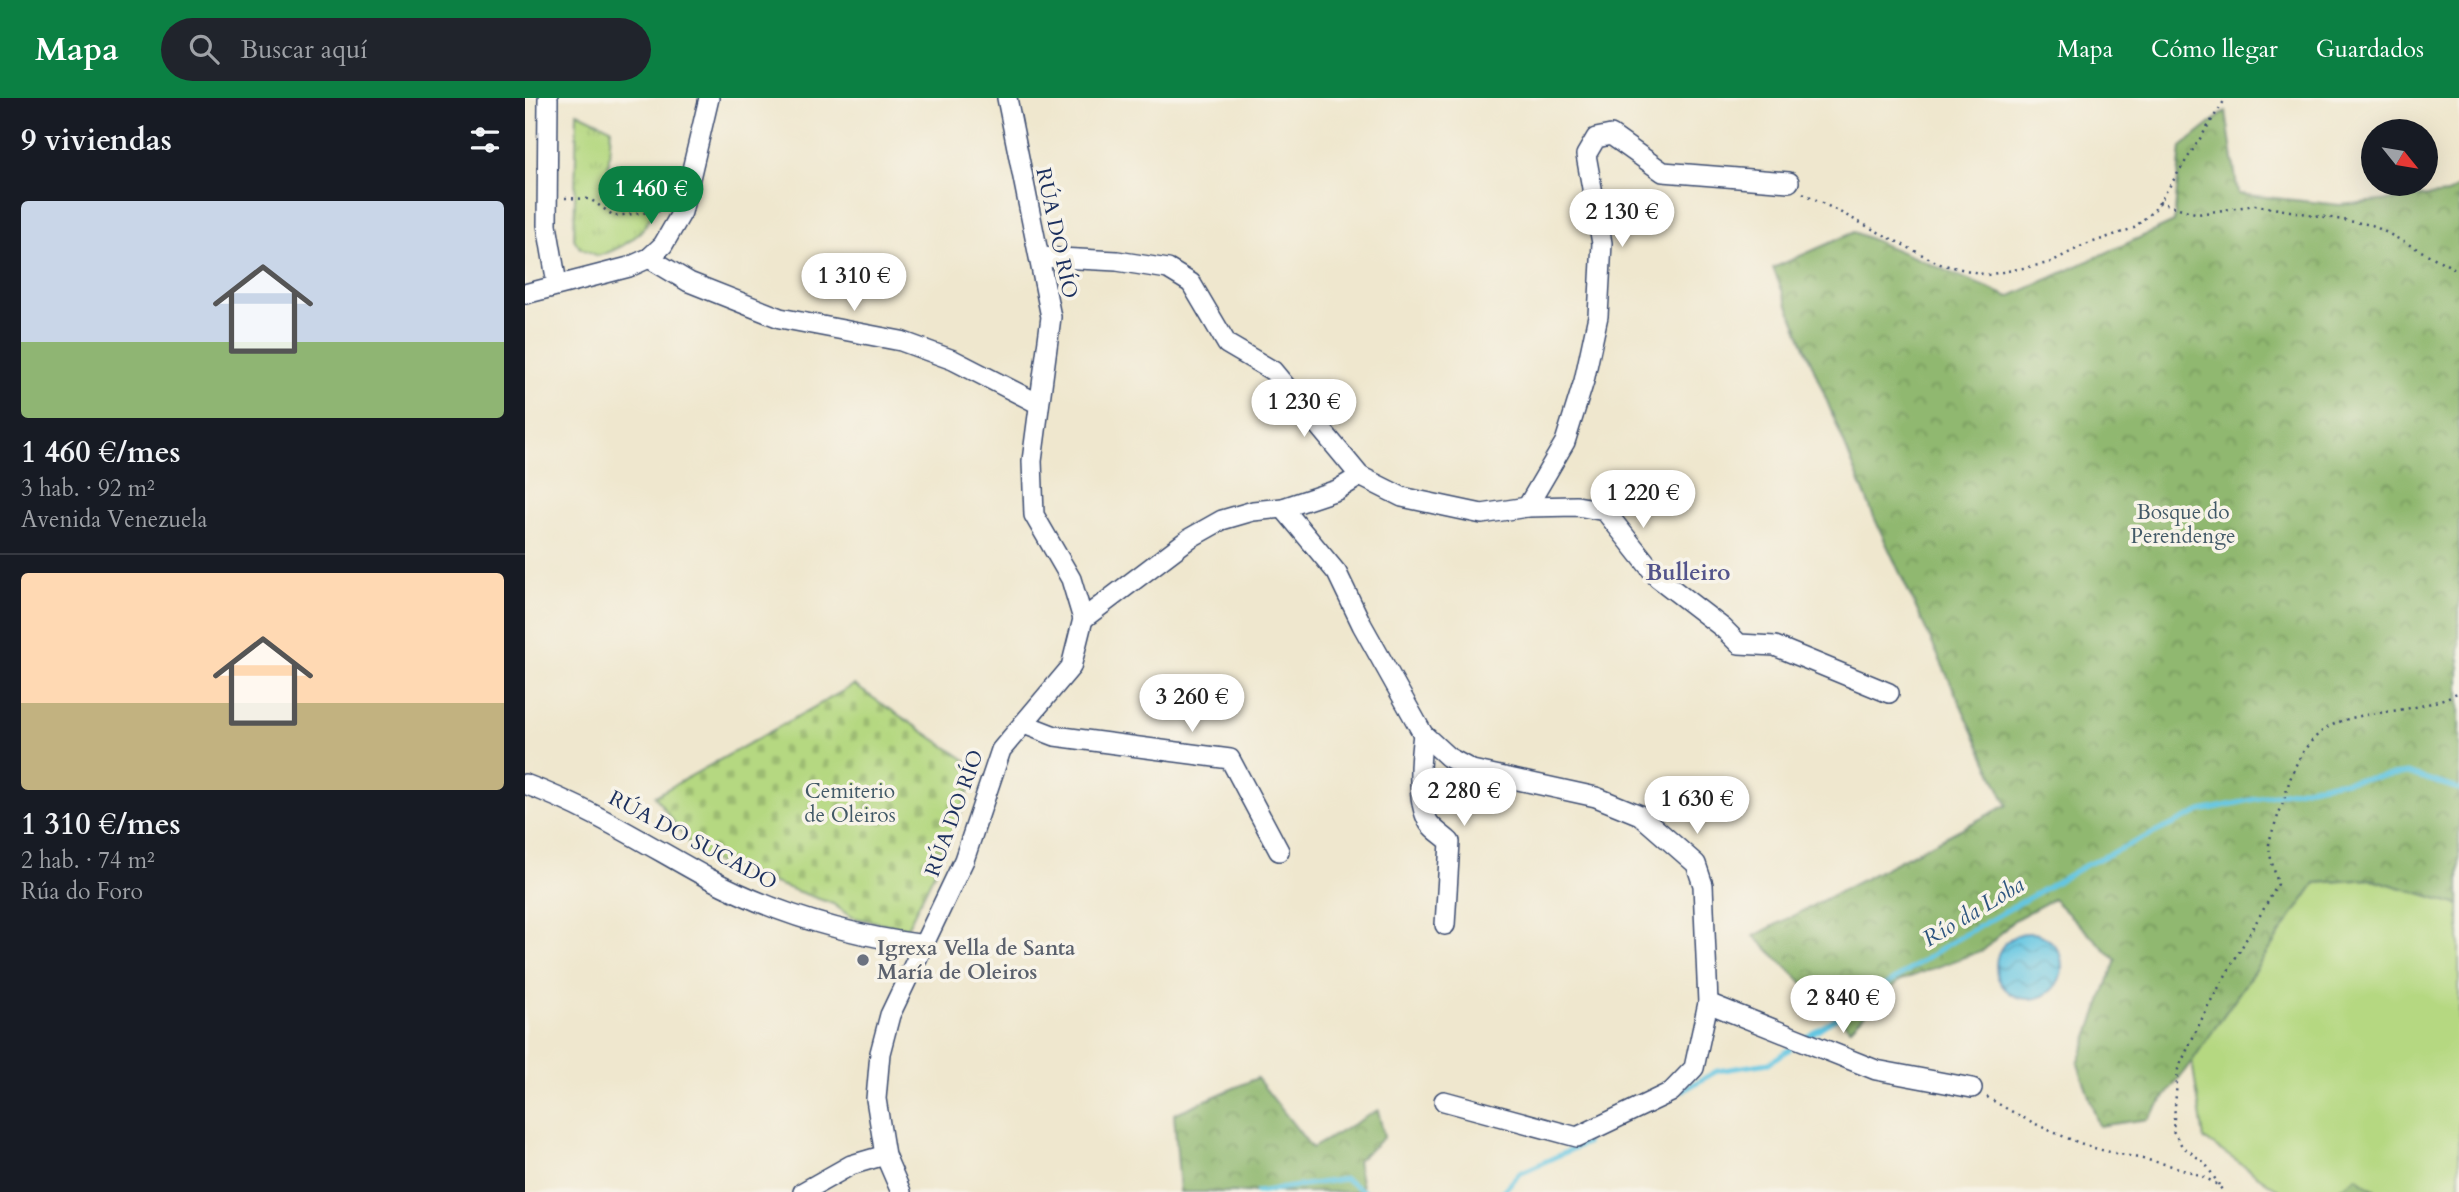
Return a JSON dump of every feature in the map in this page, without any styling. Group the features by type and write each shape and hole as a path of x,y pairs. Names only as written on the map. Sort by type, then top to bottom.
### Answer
{"street":[{"path":"548,98 547,225 557,284"},
{"name":"RÚA DO RÍO","path":"901,1192 885,1156 876,1099 880,1053 890,1016 964,860 1001,750 1072,667 1083,619 1071,579 1034,515 1031,461 1051,317 1007,98"},
{"path":"525,294 649,258 663,246 684,203 707,99"},
{"path":"1527,507 1565,442 1584,381 1598,316 1602,243 1586,155 1596,138 1611,135 1663,172 1789,183"},
{"path":"1040,257 1117,261 1168,269 1191,283 1227,344 1273,371 1360,475 1402,497 1482,514 1527,507 1577,506 1605,511 1658,578 1723,628 1739,645 1775,646 1889,693"},
{"path":"649,258 689,282 780,318 901,341 953,360 1039,404"},
{"path":"1083,619 1190,538 1211,526 1253,510 1283,509 1337,489 1360,475"},
{"path":"1283,509 1337,573 1362,625 1423,734 1448,757 1472,770 1596,797 1640,815 1696,864 1703,885 1708,1003 1694,1068 1671,1092 1577,1137 1444,1101"},
{"path":"1024,724 1055,736 1230,759 1279,851"},
{"path":"1423,734 1419,763 1423,802 1429,822 1450,842 1445,925"},
{"name":"RÚA DO SUCADO","path":"525,784 574,803 632,832 707,877 786,914 868,938 925,945"},
{"path":"1708,1003 1876,1070 1972,1088"},
{"path":"803,1192 851,1165 885,1156"}],"path":[{"path":"1789,183 1815,201 1940,264 1987,275 2049,263 2082,246 2134,228 2159,202 2226,98"},
{"path":"547,199 590,199 614,216 653,214 684,203"},
{"path":"2159,202 2198,214 2255,205 2372,225 2459,271"},
{"path":"2224,1192 2205,1163 2182,1146 2173,1131 2178,1069 2208,1006 2278,884 2268,844 2298,758 2317,731 2354,717 2438,702 2459,692"},
{"path":"1972,1088 2024,1121 2093,1147 2190,1170 2219,1185"}],"green space":[{"name":"Bosque do Perendenge","path":"2226,111 2238,194 2340,205 2438,196 2448,194 2459,186 2459,905 2372,879 2315,883 2192,1061 2148,1119 2099,1126 2078,1064 2116,960 2053,899 2014,920 1984,950 1899,981 1850,1029 1754,936 2007,805 1874,517 1773,268 1854,232 2009,297 2174,222 2181,147"},
{"path":"577,112 611,128 608,173 664,185 648,221 634,238 613,251 598,256 580,248 574,239"},
{"name":"Cemiterio de Oleiros","path":"854,685 976,767 954,829 907,928 851,917 833,904 698,856 655,796"},
{"path":"2372,879 2459,905 2459,1192 2282,1192 2204,1139 2192,1061 2315,883"},
{"path":"1257,1078 1312,1148 1378,1110 1384,1137 1357,1161 1363,1192 1180,1192 1174,1114"},
{"path":"2357,1177 2377,1192 2335,1192"}],"water":[{"path":"2022,933 2036,933 2048,938 2057,947 2062,966 2060,979 2053,990 2036,999 2022,999 2010,994 2001,985 1996,973 1996,959 2001,947 2010,938"}],"waterway":[{"name":"Río da Loba","path":"1807,1037 1950,943 2086,865 2201,811 2324,784 2407,773 2459,789"},
{"name":"Río da Loba","path":"1684,1090 1717,1071 1769,1063 1796,1045"},
{"name":"Río da Loba","path":"1503,1192 1520,1173 1586,1143"},
{"name":"Río da Loba","path":"1257,1192 1345,1179 1365,1192"}],"place":[{"name":"Igrexa Vella de Santa María de Oleiros","path":"863,960"}],"district":[{"name":"Bulleiro","path":"1688,572"}]}
